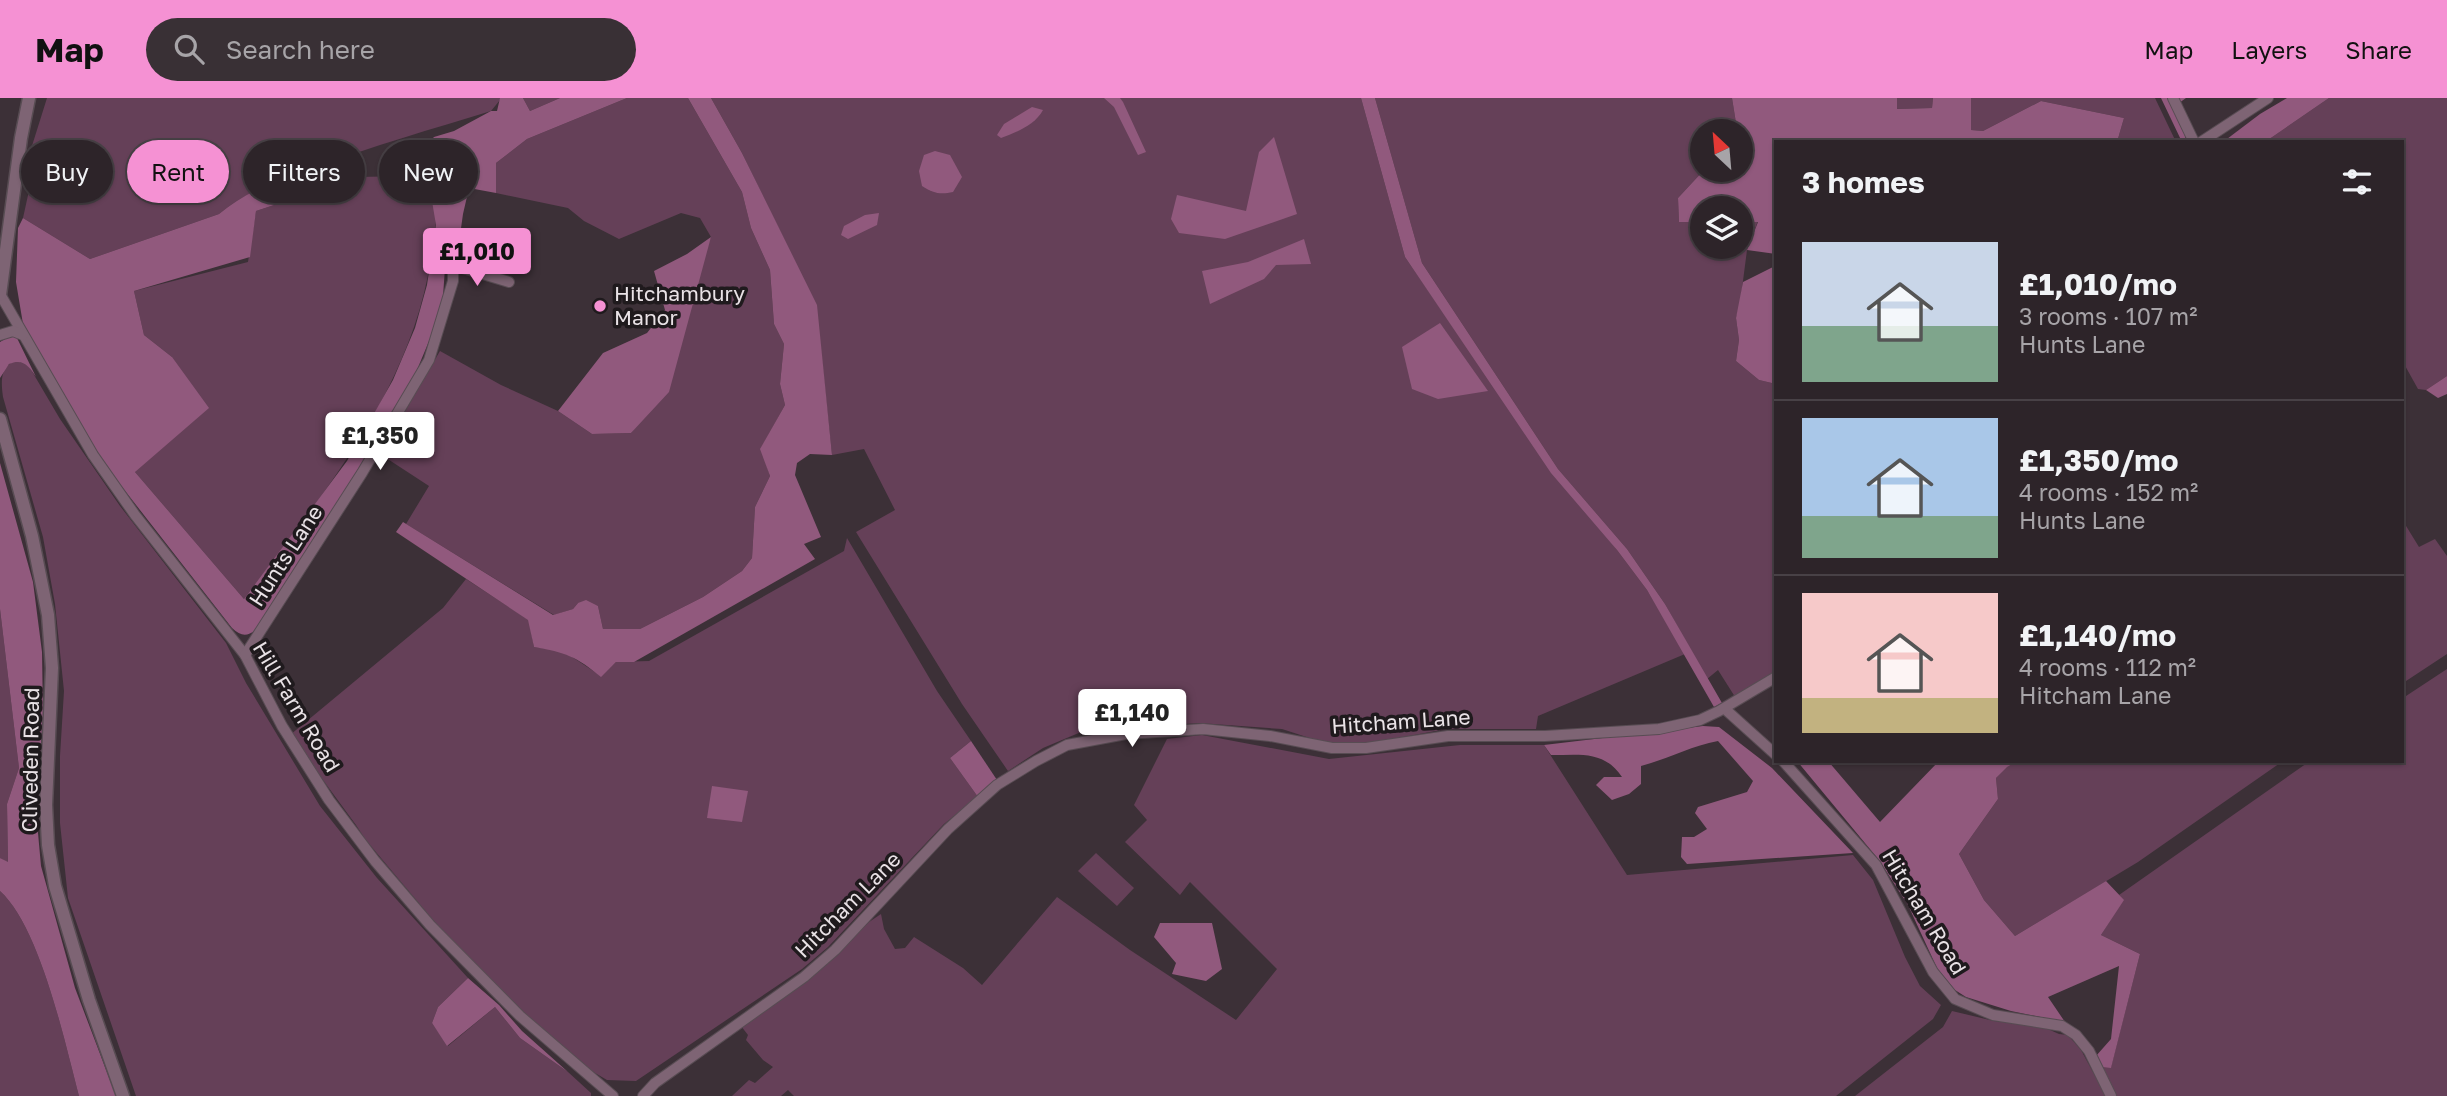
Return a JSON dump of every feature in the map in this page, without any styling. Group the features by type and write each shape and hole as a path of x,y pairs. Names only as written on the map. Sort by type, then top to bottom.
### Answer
{"street":[{"path":"0,295 29,98"},
{"path":"2173,98 2193,140"},
{"path":"2204,140 2268,98"},
{"name":"Hunts Lane","path":"245,655 362,473 429,360 453,281 453,265 509,282"},
{"name":"Hill Farm Road","path":"0,295 100,465 135,515 245,655 302,758 329,800 375,861 430,925 520,1016 613,1096"},
{"path":"0,335 13,331 24,335"},
{"name":"Cliveden Road","path":"0,419 32,536 48,615 52,668 47,764 48,845 55,886 89,1000 123,1096"},
{"name":"Hitcham Lane","path":"643,1096 655,1083 804,977 835,950 948,829 998,785 1068,745 1126,734 1203,729 1270,736 1332,748 1366,748 1448,736 1545,736 1659,729 1700,720 1725,709 1774,678"},
{"path":"1725,709 1774,753"},
{"name":"Hitcham Road","path":"1785,763 1876,865 1933,972 1955,999 1993,1015 2062,1026 2076,1035 2089,1051 2111,1096"}],"shaded area":[{"path":"47,98 500,98 491,111 397,140 379,140 379,146 365,150 365,140 243,140 243,198 219,214 90,259 23,218 26,203 113,203 113,140 34,140"},
{"path":"500,98 523,98 530,111 560,98 627,98 527,139 496,163 496,193 478,190 478,140 431,140 491,111 497,111"},
{"path":"523,98 560,98 530,111"},
{"path":"627,98 688,98 742,192 751,228 770,270 774,324 784,344 780,384 785,405 761,448 770,476 755,507 752,558 742,571 703,597 640,629 603,629 598,606 578,603 573,609 554,615 406,524 429,486 380,454 440,351 501,385 558,411 592,434 631,433 639,422 711,237 700,218 681,213 619,239 584,221 568,208 496,193 496,163 527,139"},
{"path":"688,98 711,98 742,153 817,305 832,455 810,454 797,463 795,475 821,537 804,544 815,559 634,662 616,662 601,677 570,656 534,647 528,620 396,532 403,522 553,615 573,609 586,600 598,606 603,629 640,629 703,597 742,571 752,558 755,507 770,476 760,449 785,405 780,384 784,344 774,324 770,270 751,228 742,192"},
{"path":"711,98 1361,98 1405,257 1488,378 1647,590 1685,654 1538,716 1536,729 1446,729 1377,742 1322,742 1282,729 1199,723 1081,732 1043,748 1008,771 962,704 856,532 895,510 864,449 832,455 816,305 742,153"},
{"path":"1104,98 1120,98 1146,152 1138,155 1114,107"},
{"path":"1361,98 1375,98 1422,263 1558,469 1627,549 1665,604 1722,703 1714,707 1647,590 1617,550 1551,473 1405,257"},
{"path":"1375,98 1732,98 1735,119 1690,119 1690,182 1693,182 1678,198 1679,222 1690,222 1690,259 1746,259 1736,318 1739,340 1736,361 1759,380 1774,384 1774,675 1737,700 1718,670 1707,679 1665,604 1627,549 1558,469 1422,263"},
{"path":"1732,98 1897,98 1897,109 1932,108 1933,98 1971,98 1971,130 1983,131 2041,101 2124,118 2118,140 1774,140 1774,254 1753,251 1753,235 1758,222 1753,222 1753,196 1690,196 1690,222 1679,222 1678,198 1693,182 1754,182 1754,119 1735,119"},
{"path":"1897,98 1933,98 1932,108 1896,109"},
{"path":"1971,98 2155,98 2175,140 2118,140 2124,118 2041,101 1983,131 1971,130"},
{"path":"2161,98 2186,98 2179,103 2186,140 2181,140"},
{"path":"2287,98 2329,98 2268,140 2226,140"},
{"path":"2329,98 2447,98 2447,376 2426,390 2418,389 2404,364 2404,140 2268,140"},
{"path":"1032,107 1043,110 1030,124 1001,138 997,135 1004,124"},
{"path":"1274,137 1297,214 1225,239 1179,233 1171,219 1177,195 1246,211 1259,152"},
{"path":"935,151 950,155 962,177 953,192 937,193 922,186 919,171 924,155"},
{"path":"365,177 379,177 379,203 433,203 436,221 433,249 420,307 404,353 384,397 359,439 303,521 244,599 135,472 172,357 144,335 134,291 248,262 256,211 280,203 365,203"},
{"path":"243,198 243,203 280,203 256,211 250,257 134,291 144,335 172,357 209,408 135,472 244,599 347,461 393,380 415,328 427,285 436,225 432,203 466,203 457,257 445,268 442,310 409,389 256,630 246,635 238,633 108,469 69,407 23,324 16,282 18,228 23,218 90,259 219,214"},
{"path":"879,213 877,225 848,239 841,235 844,226 865,215"},
{"path":"1753,221 1758,221 1753,234"},
{"path":"711,237 669,392 631,433 592,434 558,411 603,353 647,333 665,310 654,271 687,254"},
{"path":"1304,239 1311,264 1276,265 1264,279 1210,304 1202,271 1248,262"},
{"path":"1774,267 1774,384 1759,380 1736,361 1739,340 1736,318 1743,282"},
{"path":"1440,323 1488,391 1438,399 1412,389 1402,347"},
{"path":"12,335 17,338 36,377 28,366 18,362 9,364 0,378 0,342"},
{"path":"14,361 26,363 30,368 60,419 120,506 226,643 246,683 320,806 377,878 468,978 438,1007 432,1023 448,1046 495,1007 520,1038 568,1072 591,1096 136,1096 68,898 60,823 64,691 55,604 43,537 3,397 4,372"},
{"path":"2447,376 2447,394 2438,398 2426,390"},
{"path":"0,463 33,582 42,652 43,715 36,811 41,866 75,988 116,1096 79,1096 39,958 14,908 0,891 0,858 8,862 7,804 19,768 0,609"},
{"path":"2404,523 2419,547 2435,539 2447,556 2447,654 2404,682"},
{"path":"847,538 937,691 971,741 950,758 978,797 944,824 828,947 802,969 636,1081 607,1080 578,1063 520,1012 464,957 365,839 290,735 443,608 466,579 529,620 534,647 563,651 601,676 616,662 649,661 844,551"},
{"path":"0,609 19,768 7,804 8,863 0,858"},
{"path":"2447,669 2447,1096 2114,1096 2103,1067 2111,1067 2140,954 2101,935 2123,900 2119,895 2307,763 2404,763 2404,697"},
{"path":"1703,726 1719,727 1772,768 1853,853 1687,864 1681,857 1682,837 1694,837 1707,829 1695,813 1698,807 1747,792 1753,781 1718,741 1641,766 1641,784 1629,794 1612,800 1596,785 1604,777 1622,777 1615,768 1591,756 1551,755 1544,745"},
{"path":"1202,735 1329,759 1460,745 1544,745 1627,875 1853,855 1873,880 1920,986 1941,1005 1933,1019 1836,1096 794,1096 788,1090 781,1096 732,1096 749,1080 755,1083 773,1067 763,1060 746,1040 748,1035 741,1026 831,960 869,922 881,914 884,929 895,949 905,948 914,937 963,968 982,985 1057,897 1130,950 1236,1020 1277,969 1190,882 1180,895 1125,842 1147,820 1134,805 1167,739"},
{"path":"971,741 997,780 978,797 950,758"},
{"path":"1799,763 1830,763 1880,822 1937,763 2014,763 1996,778 1998,799 1959,854 1984,900 2015,936 2106,881 2124,900 2101,935 2140,954 2111,1068 2103,1067 2096,1056 2111,1039 2119,966 2048,997 2065,1022 2011,1011 1966,997 1955,990 1937,968 1908,905 1879,860"},
{"path":"2013,763 2280,763 2138,862 2015,936 1984,900 1959,854 1998,799 1996,778"},
{"path":"712,786 748,791 742,822 707,818"},
{"path":"1096,853 1134,888 1117,906 1078,871"},
{"path":"0,891 14,908 39,958 79,1096 0,1096"},
{"path":"1160,923 1212,923 1222,969 1206,981 1172,974 1176,963 1154,937"},
{"path":"468,978 568,1072 520,1038 495,1007 447,1046 432,1023 438,1007"},
{"path":"1952,1011 1994,1021 2041,1026 2068,1035 2081,1050 2106,1096 1855,1096 1943,1027"}],"place":[{"name":"Hitchambury Manor","path":"600,306"}]}
